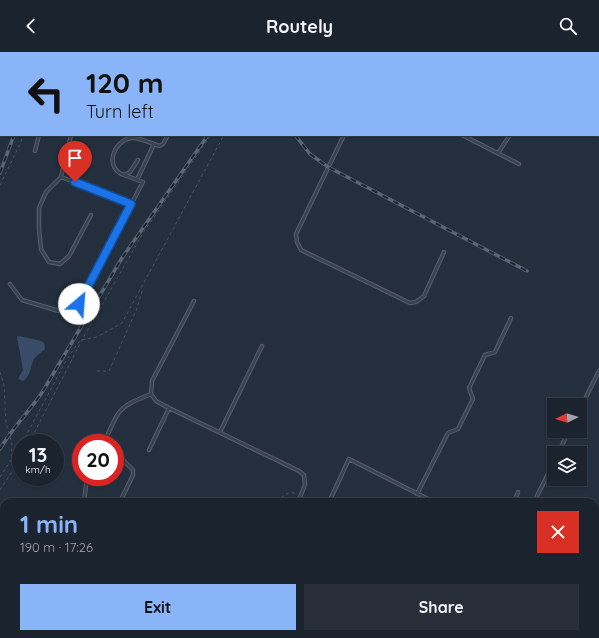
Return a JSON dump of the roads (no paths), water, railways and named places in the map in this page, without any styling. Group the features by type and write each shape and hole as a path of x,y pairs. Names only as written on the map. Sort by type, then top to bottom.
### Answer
{"lane":[{"path":"35,150 39,136"},
{"path":"71,136 61,176 46,192 39,208 38,229 41,249 49,262 60,264 69,256 91,215"},
{"path":"10,284 22,300 59,311 79,304 143,182 117,173 113,165 113,157 117,148 122,142 135,138 159,146 163,144 167,136"},
{"path":"344,136 296,234 297,242 301,250 410,303 416,302 424,296 444,252"},
{"path":"464,136 519,164"},
{"path":"498,153 509,136"},
{"path":"137,180 154,144"},
{"path":"124,175 130,172 138,160"},
{"path":"61,176 131,204"},
{"path":"194,301 152,381 151,394 156,401 169,408 299,471 304,475 305,479 305,485 300,498"},
{"path":"417,494 448,432 458,429 473,398 470,388 485,355 494,352 511,318"},
{"path":"220,432 262,346"},
{"path":"586,398 599,371"},
{"path":"108,434 118,413 123,408 151,394"},
{"path":"149,450 169,408"},
{"path":"331,498 349,459 426,498"},
{"path":"122,498 133,475 133,470 124,461"},
{"path":"536,498 547,476"},
{"path":"84,498 86,486"},
{"path":"516,498 518,492"}],"water":[{"path":"19,336 41,341 44,343 45,349 36,356 29,374 23,381 18,379 23,370 17,337"}],"railway":[{"path":"0,173 14,136"},
{"path":"0,449 43,391 122,258 207,136"},
{"path":"296,136 310,154 328,167 527,271"}]}
